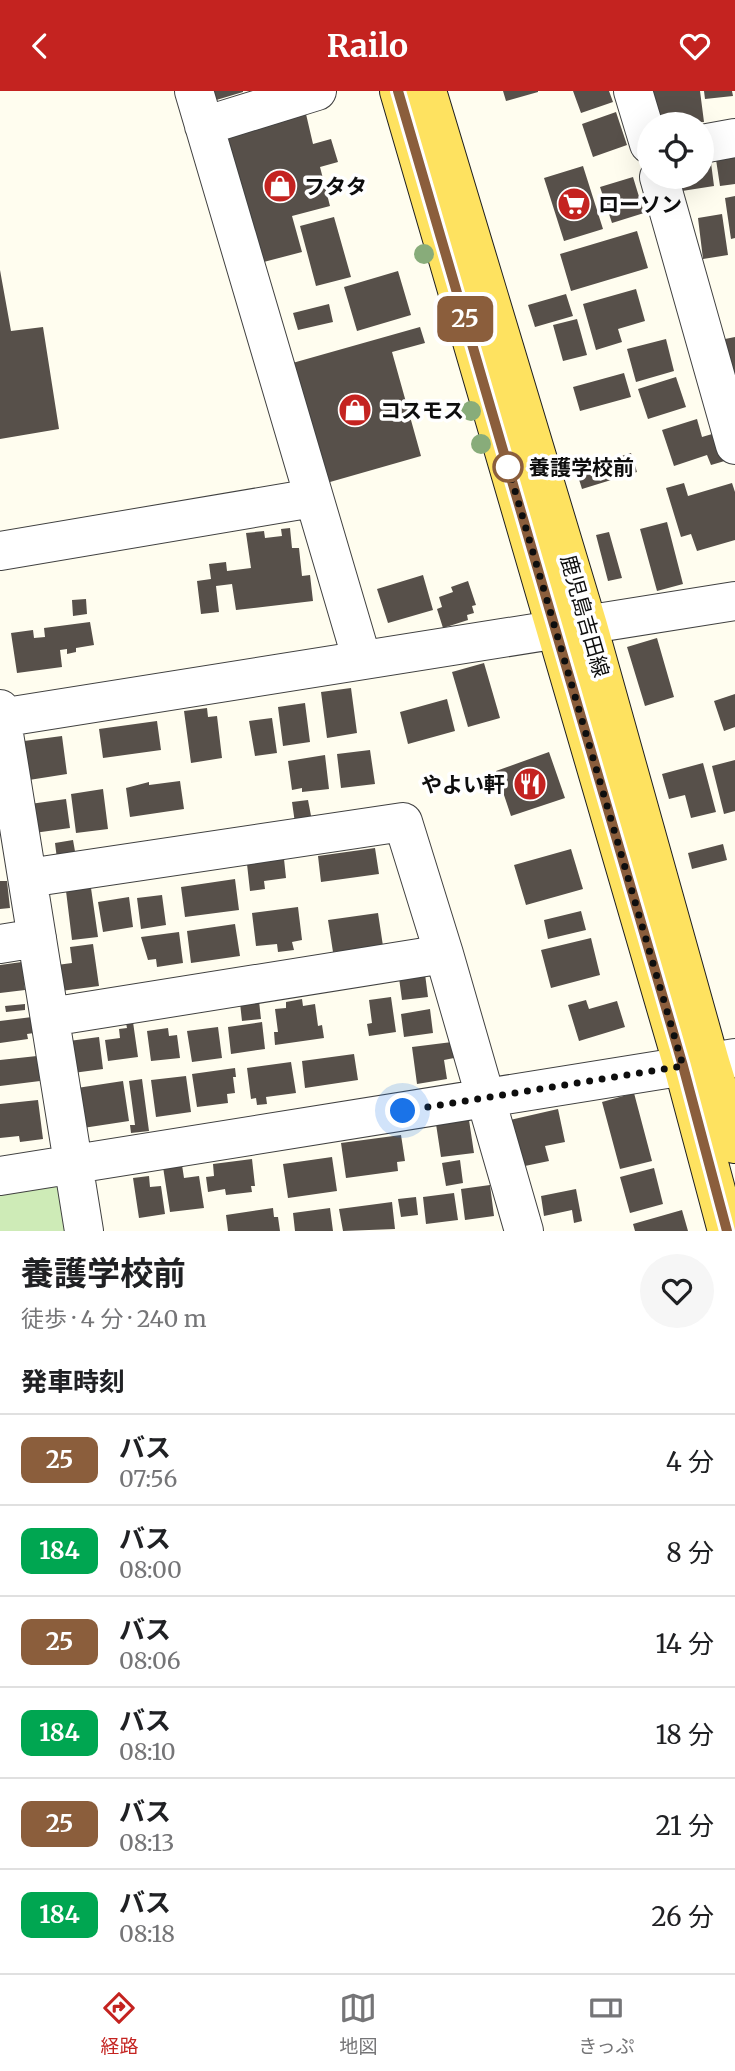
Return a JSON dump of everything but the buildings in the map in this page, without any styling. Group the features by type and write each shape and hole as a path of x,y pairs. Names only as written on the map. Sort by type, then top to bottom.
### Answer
{"main road":[{"name":"鹿児島吉田線","path":"398,91 735,1144"},
{"name":"鹿児島吉田線","path":"427,91 572,628"},
{"name":"鹿児島吉田線","path":"709,1062 727,1231"}],"street":[{"path":"317,91 199,108 362,660"},
{"path":"633,91 639,112"},
{"path":"714,141 735,138"},
{"path":"663,189 733,428"},
{"path":"0,551 313,498"},
{"path":"84,1231 1,715 735,601"},
{"path":"28,878 403,822 524,1231"},
{"path":"0,944 37,937"},
{"path":"50,1017 444,954"},
{"path":"0,1176 709,1062"}],"green space":[{"path":"57,1179 70,1231 0,1231 0,1189"}],"bus line":[{"name":"25","path":"398,91 683,1066 727,1231"}],"place":[{"name":"フタタ","path":"280,186"},
{"name":"ローソン","path":"574,204"},
{"name":"コスモス","path":"355,410"},
{"name":"養護学校前","path":"508,467"},
{"name":"やよい軒","path":"530,784"}],"route":[{"path":"403,1111 683,1066 506,460 508,467"}]}
